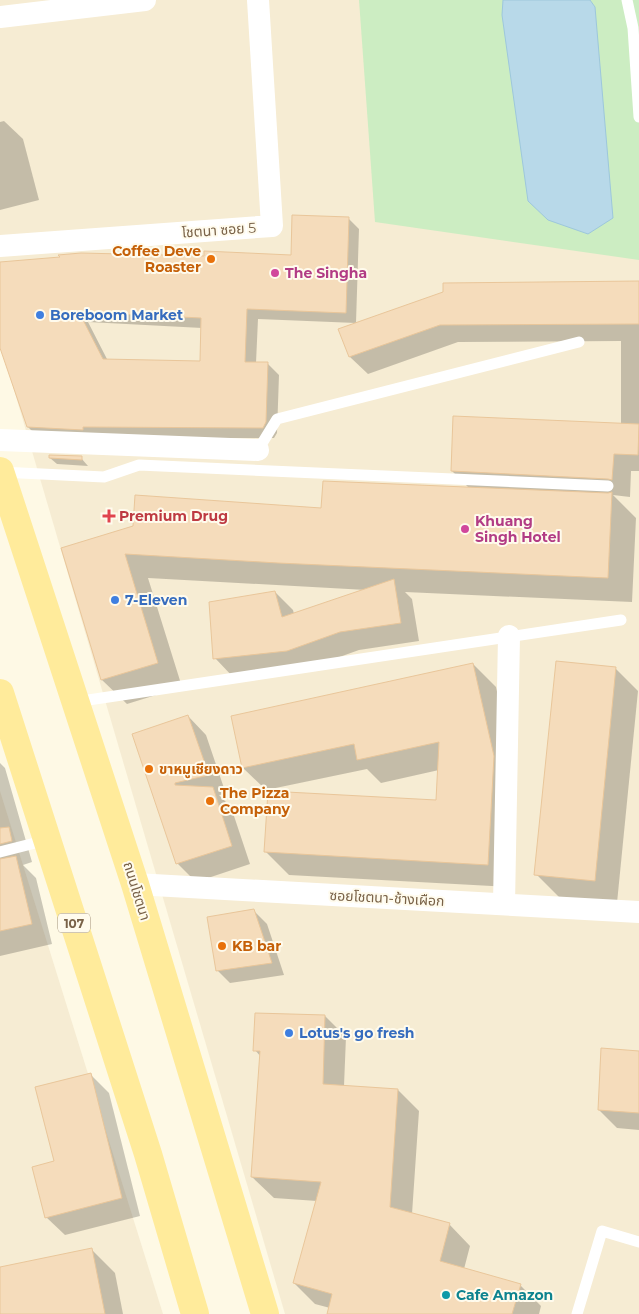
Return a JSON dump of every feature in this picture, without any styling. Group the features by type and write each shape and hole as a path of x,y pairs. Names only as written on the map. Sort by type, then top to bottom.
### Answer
{"main road":[{"name":"ถนนโชตนา","path":"0,472 135,884 266,1314"},
{"name":"107","path":"1,698 148,1154 195,1314"}],"street":[{"path":"0,17 146,0"},
{"name":"โชตนา ซอย 5","path":"0,246 272,226 258,0"},
{"path":"0,440 258,450"},
{"path":"504,904 509,636"},
{"name":"ซอยโชตนา-ช้างเผือก","path":"135,884 639,912"}],"lane":[{"path":"627,0 633,28 639,117"},
{"path":"258,450 277,419 579,342"},
{"path":"0,472 104,477 139,465 608,486"},
{"path":"75,702 621,620"},
{"path":"0,852 47,840"},
{"path":"577,1314 602,1231 639,1242"}],"shaded area":[{"path":"0,0 639,0 639,1314 285,1314 0,342"},
{"path":"0,791 65,1000 163,1314 0,1314"}],"green space":[{"path":"359,0 639,0 639,260 375,222"}],"water":[{"path":"503,0 590,0 595,7 613,218 588,234 548,220 528,201 502,15"}],"building":[{"path":"292,215 349,217 346,313 247,309 245,362 268,362 266,422 263,428 83,427 83,430 27,427 0,348 0,262 60,257 58,255 81,253 204,256 204,251 291,255","holes":["79,312 201,318 200,361 103,359"]},
{"path":"639,281 639,324 440,325 349,357 338,329 443,292 443,283"},
{"path":"453,416 639,424 638,455 614,454 612,480 451,471"},
{"path":"49,455 82,456 82,460 49,458"},
{"path":"323,481 612,492 608,578 125,554 158,663 101,680 61,548 133,526 135,495 321,508"},
{"path":"394,579 401,623 340,632 287,651 213,659 209,602 275,591 282,617"},
{"path":"556,661 616,667 595,881 534,875"},
{"path":"473,663 494,756 488,865 264,852 268,791 436,800 439,742 357,760 354,744 242,768 231,716"},
{"path":"188,715 209,775 175,783 175,785 213,787 232,846 176,864 132,734"},
{"path":"9,827 12,841 0,844 0,828"},
{"path":"16,856 32,924 0,931 0,859"},
{"path":"254,909 272,963 216,971 207,917"},
{"path":"255,1013 325,1015 323,1084 398,1089 390,1207 450,1223 440,1261 521,1284 512,1314 327,1314 332,1294 293,1283 321,1182 251,1177 260,1051 253,1051"},
{"path":"601,1048 639,1051 639,1113 598,1110"},
{"path":"91,1073 122,1198 45,1218 32,1167 54,1161 35,1087"},
{"path":"92,1248 105,1314 0,1314 0,1267"}],"place":[{"name":"Coffee Deve Roaster","path":"211,259"},
{"name":"The Singha","path":"275,273"},
{"name":"Boreboom Market","path":"40,315"},
{"name":"Premium Drug","path":"109,516"},
{"name":"Khuang Singh Hotel","path":"465,529"},
{"name":"7-Eleven","path":"115,600"},
{"name":"ขาหมูเชียงดาว","path":"149,769"},
{"name":"The Pizza Company","path":"210,801"},
{"name":"KB bar","path":"222,946"},
{"name":"Lotus's go fresh","path":"289,1033"},
{"name":"Cafe Amazon","path":"446,1295"}]}
